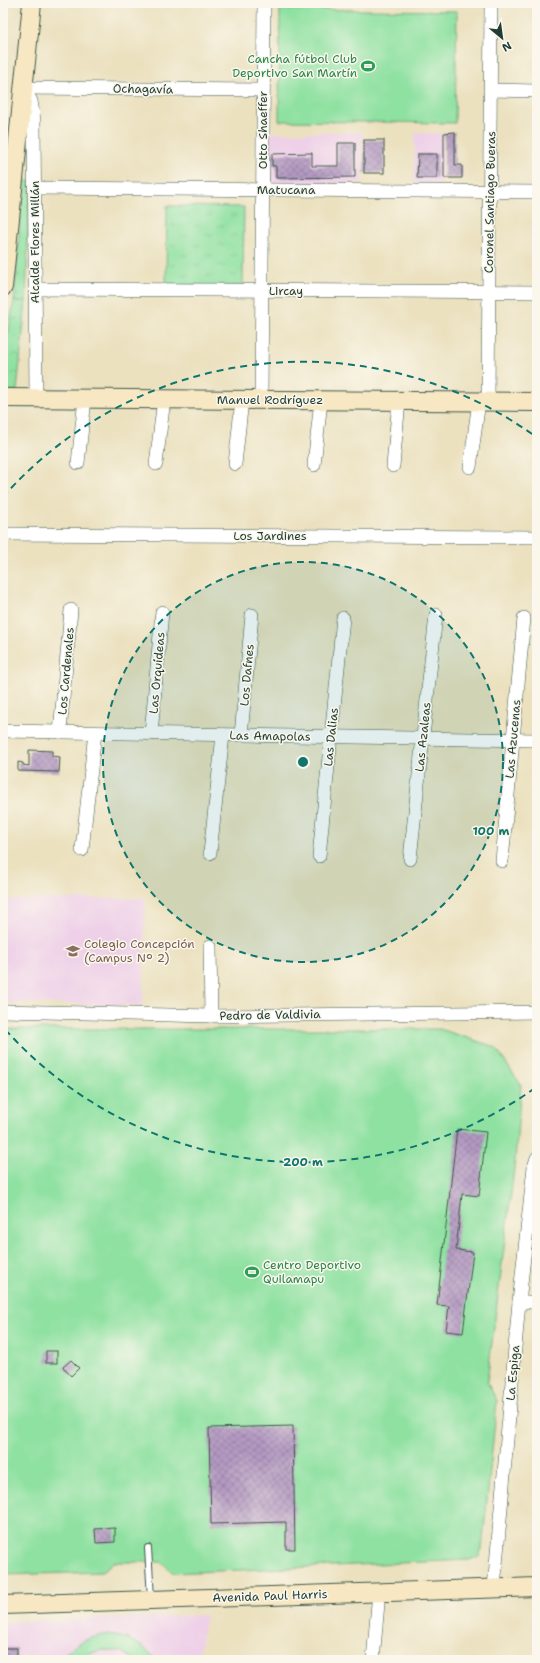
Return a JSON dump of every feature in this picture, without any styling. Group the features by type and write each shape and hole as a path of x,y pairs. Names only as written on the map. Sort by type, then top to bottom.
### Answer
{"street":[{"name":"Alcalde Flores Millán","path":"3,287 32,3"},
{"name":"Otto Shaeffer","path":"261,400 264,3"},
{"name":"Coronel Santiago Bueras","path":"470,467 484,401 489,292 491,3"},
{"name":"Alcalde Flores Millán","path":"23,88 31,101 33,111 36,398"},
{"name":"Ochagavía","path":"23,88 264,90"},
{"path":"491,90 537,91"},
{"name":"Matucana","path":"34,188 537,192"},
{"name":"Lircay","path":"35,288 537,292"},
{"name":"Manuel Rodríguez","path":"3,398 537,402"},
{"path":"78,463 85,399"},
{"path":"156,464 164,399"},
{"path":"235,464 242,400"},
{"path":"314,465 321,400"},
{"path":"393,466 399,401"},
{"name":"Los Jardines","path":"3,534 537,537"},
{"name":"Los Cardenales","path":"60,732 71,610"},
{"name":"Las Orquídeas","path":"152,734 162,612"},
{"name":"Los Dafnes","path":"241,735 252,615"},
{"name":"Las Azaleas","path":"410,859 436,615"},
{"name":"Las Dalias","path":"319,856 343,618"},
{"name":"Las Azucenas","path":"502,861 524,618"},
{"name":"Las Amapolas","path":"3,731 537,740"},
{"path":"82,850 95,733"},
{"path":"210,853 223,735"},
{"path":"210,946 210,1016"},
{"name":"Pedro de Valdivia","path":"3,1011 210,1016 537,1012"},
{"name":"La Espiga","path":"494,1588 519,1302 534,1167 537,1158"},
{"path":"519,1302 537,1302"},
{"name":"Avenida Paul Harris","path":"3,1605 537,1587"},
{"path":"373,1660 379,1592"}],"lane":[{"path":"148,1548 152,1600"}],"shaded area":[{"path":"362,132 362,183 269,183 269,133"},
{"path":"415,133 442,133 442,183 414,183"},
{"name":"Colegio Concepción (Campus N° 2)","path":"145,898 143,1005 3,1003 3,900"},
{"path":"206,1615 198,1660 3,1660 3,1622"}],"green space":[{"name":"Cancha fútbol Club Deportivo San Martín","path":"280,9 457,11 455,123 279,121"},
{"path":"23,181 30,181 26,301 14,301"},
{"path":"167,206 244,207 243,286 166,285"},
{"path":"14,301 26,301 17,391 3,391 3,360"},
{"name":"Centro Deportivo Quilamapu","path":"3,1029 440,1029 495,1047 521,1085 515,1161 487,1382 497,1401 482,1549 478,1557 469,1560 173,1573 162,1562 113,1562 102,1572 3,1575"},
{"path":"102,1635 117,1636 132,1641 145,1648 156,1660 136,1660 121,1652 103,1650 86,1654 77,1660 59,1660 78,1644"}],"building":[{"path":"455,132 455,165 462,165 462,178 444,178 444,133"},
{"path":"364,140 384,140 384,173 364,173"},
{"path":"338,143 355,143 355,177 276,178 276,166 272,166 272,154 312,153 312,166 338,166"},
{"path":"418,154 437,154 437,178 417,178"},
{"path":"29,750 52,751 52,756 60,757 59,772 18,771 18,762 29,766"},
{"path":"457,1129 486,1132 479,1196 462,1194 456,1250 473,1252 463,1333 446,1331 449,1306 437,1305"},
{"path":"46,1351 57,1351 57,1363 46,1363"},
{"path":"71,1360 79,1368 71,1376 63,1367"},
{"path":"293,1426 295,1549 286,1549 286,1522 211,1524 209,1428"},
{"path":"115,1528 115,1542 96,1543 95,1529"},
{"path":"3,1648 17,1648 17,1660 3,1660"}],"place":[{"name":"Cancha fútbol Club Deportivo San Martín","path":"368,66"},
{"name":"Colegio Concepción (Campus N° 2)","path":"73,951"},
{"name":"Centro Deportivo Quilamapu","path":"252,1272"}]}
